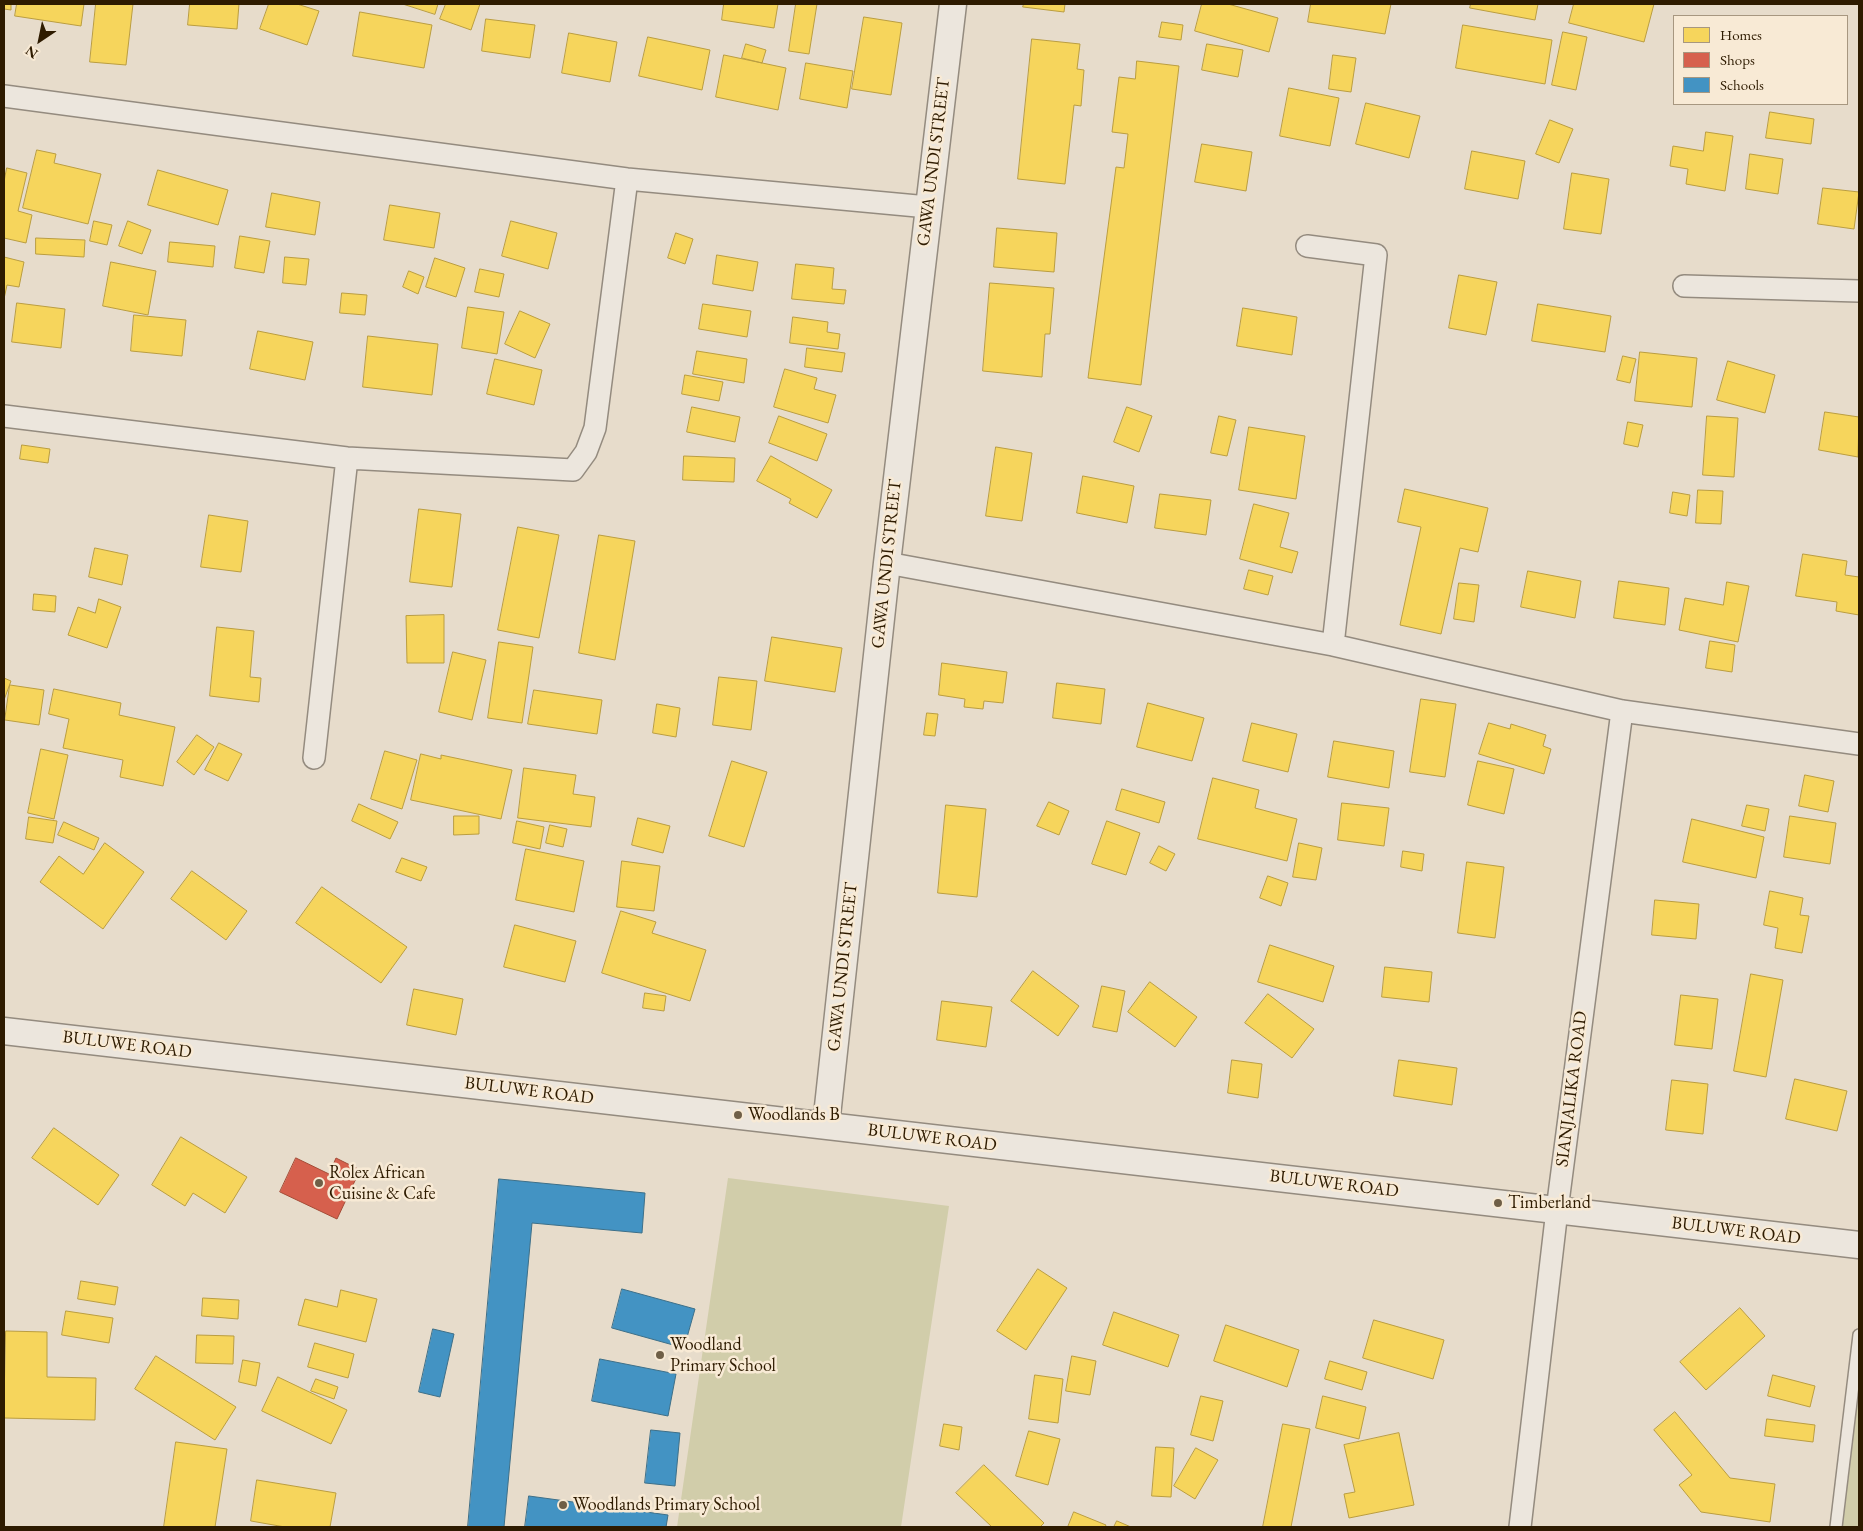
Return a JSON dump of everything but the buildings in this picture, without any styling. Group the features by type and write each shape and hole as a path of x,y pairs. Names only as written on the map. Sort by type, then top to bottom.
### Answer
{"street":[{"name":"GAWA UNDI STREET","path":"826,1125 887,563 953,4"},
{"path":"4,96 627,179 928,207"},
{"path":"4,416 348,458 567,471 576,468 586,452 595,428 627,179"},
{"path":"1307,246 1376,255 1333,645"},
{"path":"1684,286 1859,291"},
{"path":"314,758 348,458"},
{"path":"887,563 1333,645 1622,711 1859,744"},
{"name":"SIANJALIKA ROAD","path":"1520,1527 1557,1210 1622,711"},
{"name":"BULUWE ROAD","path":"4,1031 1859,1245"}],"lane":[{"path":"1836,1527 1859,1335"}],"shaded area":[{"path":"728,1178 949,1206 901,1527 677,1527"},
{"path":"1859,1334 1859,1527 1836,1527"}],"place":[{"name":"Woodlands B","path":"738,1115"},
{"name":"Rolex African Cuisine & Cafe","path":"319,1183"},
{"name":"Timberland","path":"1498,1203"},
{"name":"Woodland Primary School","path":"660,1355"},
{"name":"Woodlands Primary School","path":"563,1505"}]}
